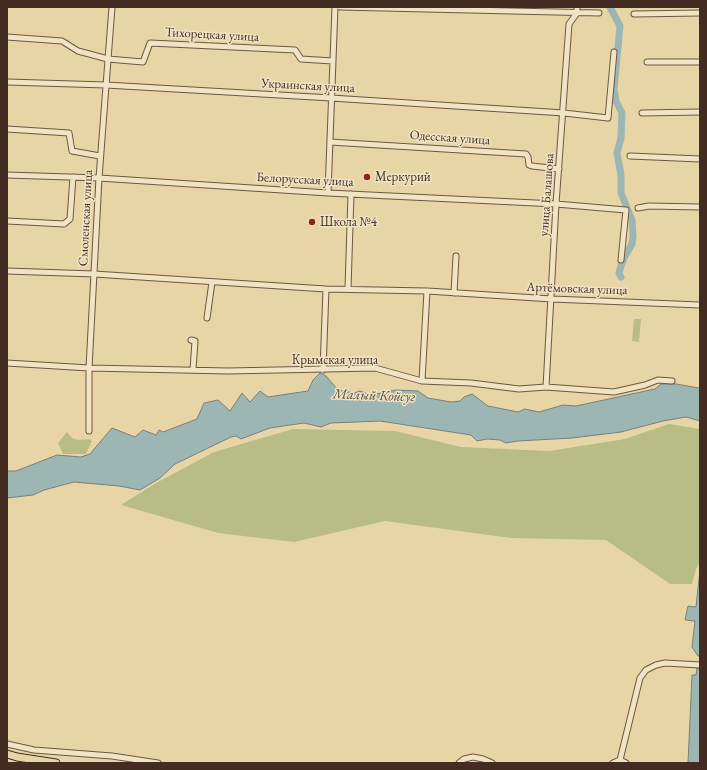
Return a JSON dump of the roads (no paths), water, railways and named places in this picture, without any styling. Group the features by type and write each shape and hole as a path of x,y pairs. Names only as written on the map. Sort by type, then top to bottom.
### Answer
{"highway":[{"path":"7,754 56,763"}],"street":[{"name":"Смоленская улица","path":"89,431 88,368 100,156 112,7"},
{"path":"328,193 330,98 335,7"},
{"path":"340,7 435,8 599,13"},
{"name":"улица Балашова","path":"546,387 556,204 560,169 569,24 576,13 577,7"},
{"path":"634,14 700,14"},
{"name":"Тихорецкая улица","path":"7,37 62,41 78,51 108,59 143,62 150,43 295,50 302,58 333,61"},
{"name":"Украинская улица","path":"7,82 106,85 330,98 564,113 608,118 614,52"},
{"path":"647,62 700,62"},
{"path":"642,113 700,112"},
{"path":"7,129 69,133 72,151 100,156"},
{"name":"Одесская улица","path":"330,142 526,154 530,165 532,166 560,169"},
{"path":"630,156 700,159"},
{"name":"Белорусская улица","path":"7,175 99,178 328,193 556,204 626,210 621,260"},
{"path":"7,221 64,224 70,219 73,177"},
{"path":"348,289 351,194"},
{"path":"638,208 649,206 700,207"},
{"path":"454,293 456,256"},
{"name":"Артёмовская улица","path":"7,271 94,274 326,289 427,291 552,299 700,305"},
{"path":"207,318 212,282"},
{"path":"323,370 326,289"},
{"path":"422,381 427,291"},
{"path":"191,340 195,341 193,370"},
{"name":"Крымская улица","path":"7,363 88,368 193,370 323,370 375,368 422,381 471,383 519,389 546,387 614,392 646,385 658,380 672,381"},
{"path":"620,760 640,678 646,670 656,665 665,663 700,665"},
{"path":"7,744 34,750 112,756 158,763"},
{"path":"459,763 464,759 472,757 483,759 492,763"},
{"path":"613,763 620,760 626,763"}],"water":[{"name":"Малый Койсуг","path":"320,373 326,376 338,390 354,393 360,391 371,395 396,390 418,391 428,398 451,402 460,401 464,397 472,394 488,406 518,412 525,409 539,412 563,405 576,406 655,389 661,384 676,384 699,388 700,421 686,417 663,421 621,432 572,438 506,443 500,440 487,439 477,441 471,435 380,421 331,423 321,427 304,423 270,428 241,439 236,436 231,437 175,464 160,478 140,490 119,486 74,482 44,490 33,495 7,498 7,471 16,471 57,455 81,457 90,454 112,428 135,437 143,430 156,435 159,430 163,432 197,419 204,403 218,400 230,411 242,393 250,402 260,391 268,397 308,391 313,380"},
{"path":"700,570 700,656 698,656 692,647 695,621 685,620 688,606 696,607"},
{"path":"697,668 700,669 700,763 688,763 692,675 696,675"}],"waterway":[{"path":"610,7 620,26 614,89 616,101 622,113 621,138 617,153 621,175 621,193 632,220 633,236 632,244 621,266 619,273 621,277"}],"place":[{"name":"Меркурий","path":"367,177"},
{"name":"Школа №4","path":"312,222"}]}
